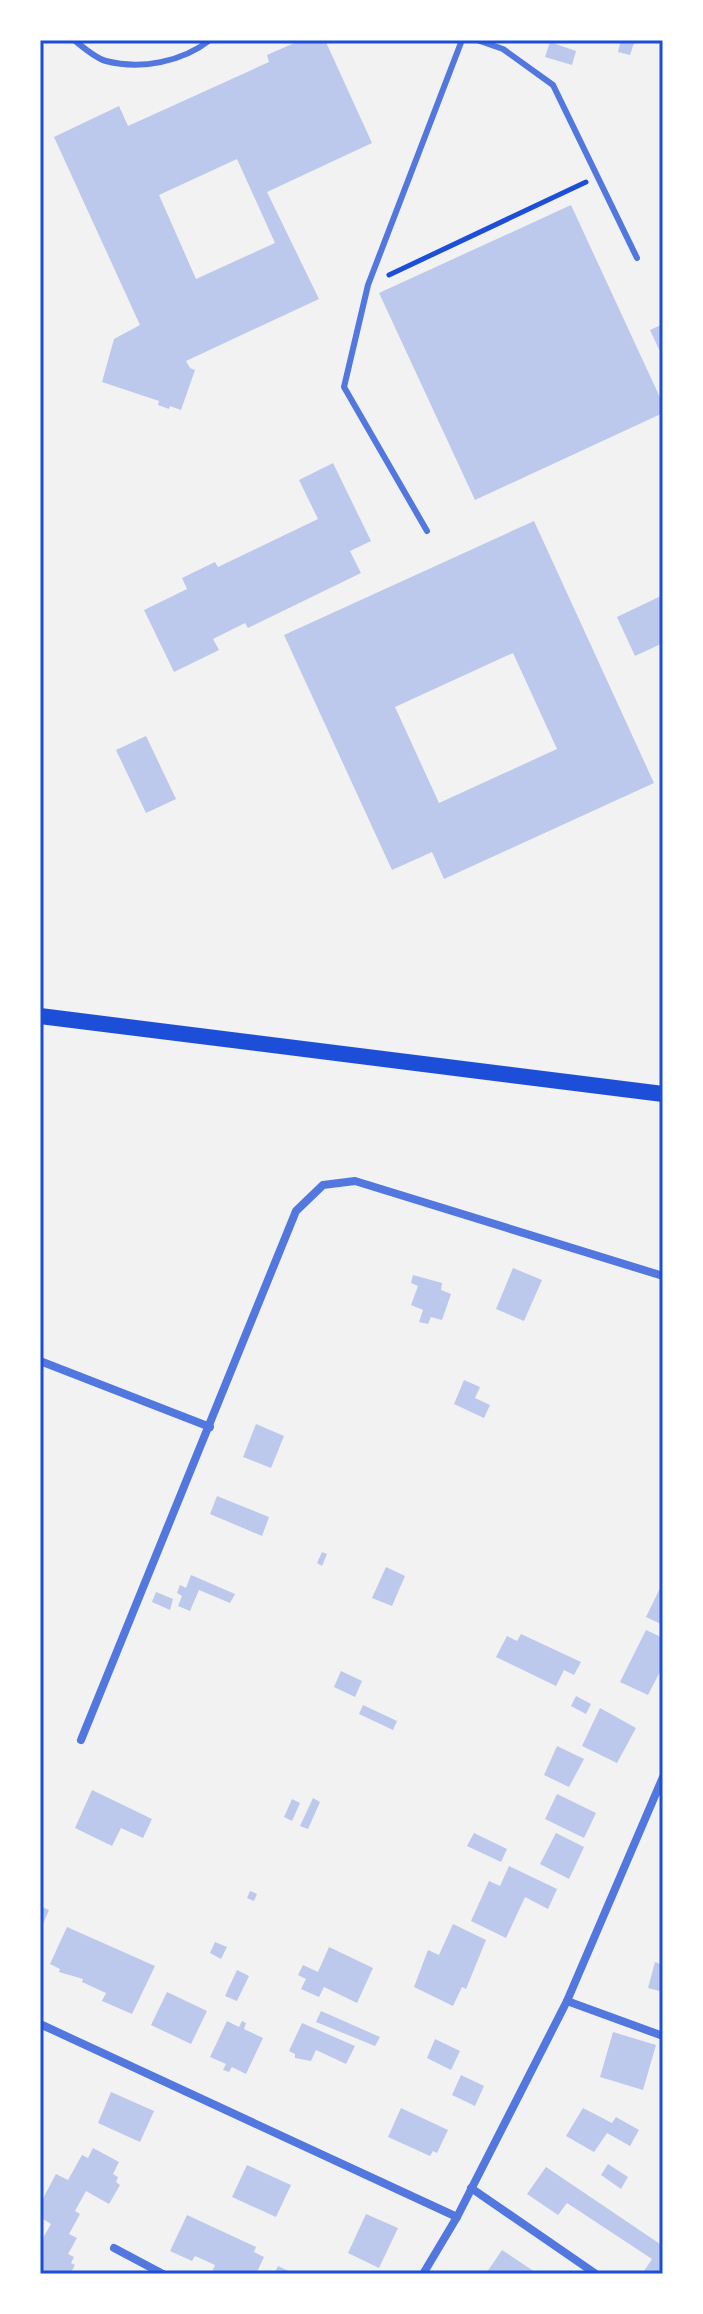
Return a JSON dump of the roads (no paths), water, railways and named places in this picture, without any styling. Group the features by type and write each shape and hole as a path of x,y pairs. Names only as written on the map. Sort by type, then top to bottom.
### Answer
{"main road":[{"path":"40,1016 663,1094"}],"street":[{"path":"81,1740 296,1211 323,1185 355,1181 663,1276"},
{"path":"40,1361 210,1427"},
{"path":"423,2274 457,2217 567,2001 663,1777"},
{"path":"567,2001 663,2036"},
{"path":"40,2024 457,2217"},
{"path":"471,2188 596,2274"},
{"path":"114,2248 163,2274"}],"lane":[{"path":"74,40 104,61 150,66 199,49 210,40"},
{"path":"427,531 344,387 368,285 462,40"},
{"path":"477,40 503,49 553,85 637,258"}]}
